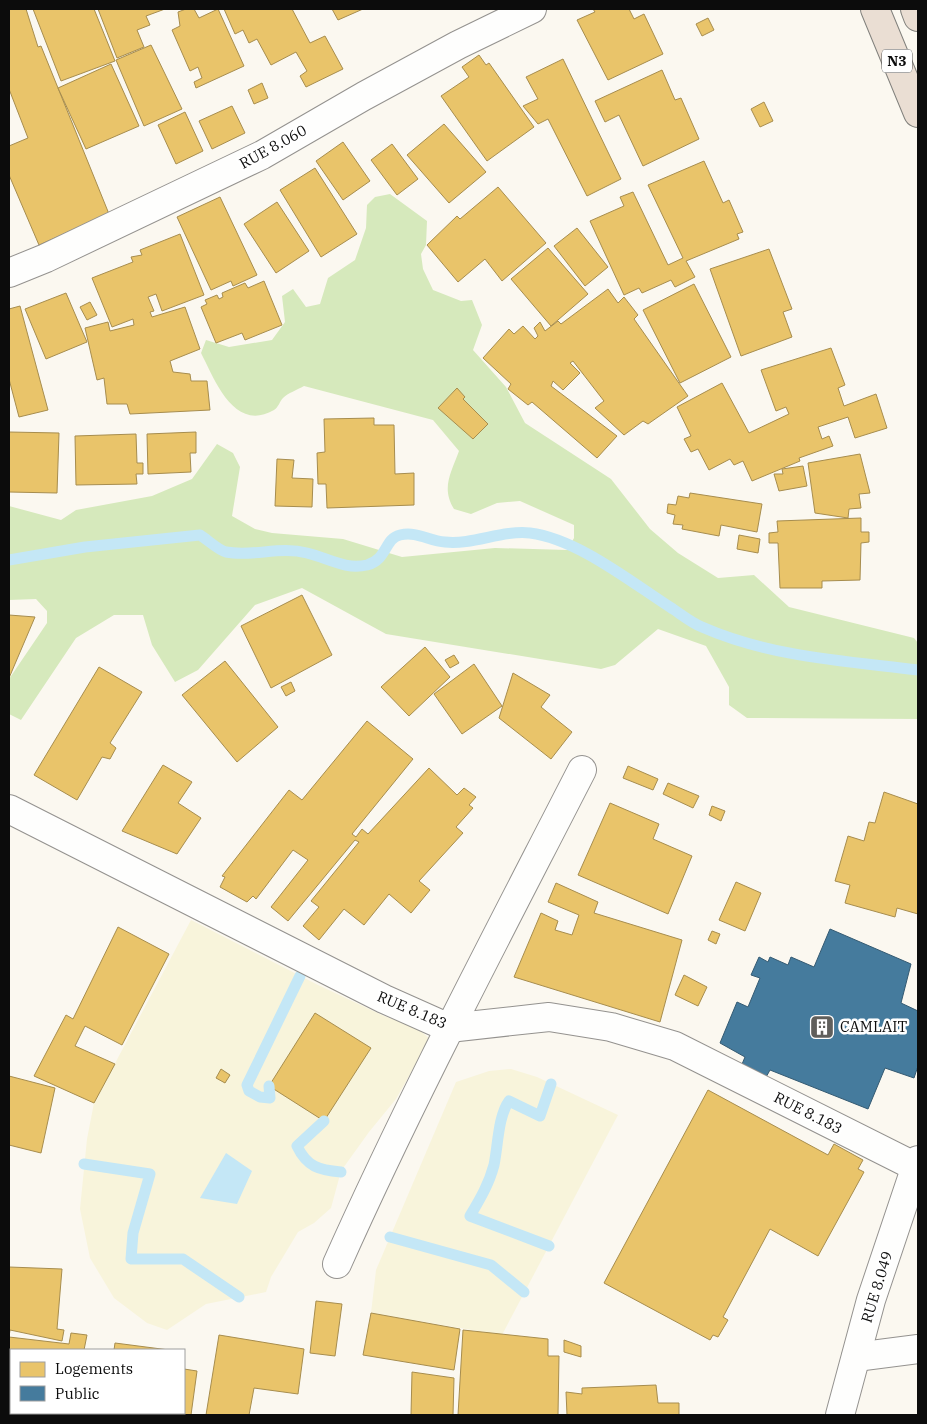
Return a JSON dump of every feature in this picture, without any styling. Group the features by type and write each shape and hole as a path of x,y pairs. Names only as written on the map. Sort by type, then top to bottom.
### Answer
{"highway":[{"name":"N3","path":"875,9 918,113"},
{"path":"915,9 918,17"}],"street":[{"name":"RUE 8.060","path":"9,273 46,258 262,155 381,86 458,45 532,9"},
{"path":"337,1264 372,1186 449,1028 582,770"},
{"name":"RUE 8.183","path":"9,810 384,999 449,1028 549,1017 611,1027 675,1046 917,1163"},
{"name":"RUE 8.049","path":"840,1415 871,1300 917,1163"},
{"path":"856,1357 918,1349"}],"shaded area":[{"path":"191,920 318,985 384,1016 417,1028 430,1039 396,1099 341,1171 331,1208 314,1223 298,1232 271,1277 266,1292 206,1304 167,1330 147,1323 114,1298 90,1258 80,1209 87,1139 94,1103"},
{"path":"511,1069 537,1077 618,1115 502,1335 371,1313 376,1270 456,1082 489,1071"}],"green space":[{"path":"390,194 427,221 426,245 421,254 423,269 433,290 461,301 472,300 482,325 473,350 506,387 525,423 611,479 650,529 678,553 718,578 754,575 789,607 914,638 918,643 918,719 747,718 729,705 729,687 706,646 658,629 615,665 601,669 386,634 302,588 255,605 198,670 175,682 152,645 143,615 114,615 76,638 21,720 9,714 9,679 47,623 47,611 36,599 9,600 9,506 61,520 76,510 152,496 192,479 217,444 233,453 240,467 232,516 255,529 272,533 343,539 402,557 495,548 567,550 574,538 574,525 520,501 497,503 471,514 454,509 448,494 448,487 450,473 459,451 433,420 304,386 285,396 274,410 260,415 248,415 237,409 228,400 201,353 206,340 229,347 272,340 285,322 282,296 293,289 306,307 320,304 328,278 355,260 366,228 367,205 375,197"}],"water":[{"path":"226,1153 252,1171 237,1204 200,1198"}],"building: Logements":[{"path":"9,9 26,9 38,47 41,46 109,214 39,245 9,175 9,146 28,138 9,89"},
{"path":"33,9 94,9 115,61 61,81"},
{"path":"98,9 165,9 146,16 150,25 137,30 144,47 117,58"},
{"path":"194,9 199,18 218,9 244,66 196,88 194,82 202,78 198,67 190,71 172,30 180,26 178,12"},
{"path":"224,9 292,9 310,43 325,36 343,69 306,87 300,76 307,71 296,52 271,65 257,39 249,43 243,30 235,34"},
{"path":"332,9 363,9 338,20"},
{"path":"593,9 629,9 634,19 644,14 663,54 608,80 577,20 595,12"},
{"path":"708,18 714,30 702,36 696,24"},
{"path":"151,45 182,109 144,126 116,60"},
{"path":"479,55 486,65 489,63 534,127 487,161 441,96 469,77 462,67"},
{"path":"563,59 621,179 587,196 548,119 538,124 523,106 538,99 526,77"},
{"path":"111,64 139,126 86,149 58,88"},
{"path":"662,70 675,100 681,98 699,139 643,166 619,115 605,122 595,101"},
{"path":"262,83 268,98 254,104 248,90"},
{"path":"764,102 773,121 760,127 751,109"},
{"path":"232,106 245,133 212,149 199,121"},
{"path":"185,112 203,151 176,164 158,125"},
{"path":"444,124 486,172 449,203 407,155"},
{"path":"343,142 370,181 343,200 316,161"},
{"path":"392,144 418,179 397,195 371,160"},
{"path":"704,161 723,203 729,200 743,232 737,234 739,239 686,261 695,277 675,287 671,280 642,293 639,288 624,295 590,221 624,206 620,197 633,192 668,265 683,258 648,185"},
{"path":"315,168 357,234 321,257 280,190"},
{"path":"498,187 546,243 502,281 485,259 458,282 427,245 457,216 460,219"},
{"path":"220,197 257,275 233,286 231,281 211,290 177,217"},
{"path":"277,202 309,251 276,273 244,224"},
{"path":"577,228 608,267 585,286 554,246"},
{"path":"180,234 204,295 162,311 156,294 148,297 154,311 150,312 152,317 185,307 200,349 170,361 173,372 190,374 191,381 207,381 210,410 130,414 127,404 107,404 104,378 97,380 85,328 108,322 110,331 134,325 133,319 112,327 92,278 133,262 131,257 142,255 140,250"},
{"path":"548,248 588,294 551,326 511,279"},
{"path":"769,249 792,309 783,312 792,337 741,356 710,269"},
{"path":"264,281 282,325 245,340 242,333 216,343 201,307 207,304 205,300 217,295 219,299 223,297 222,293 245,283 248,288"},
{"path":"694,284 731,357 680,383 643,310"},
{"path":"608,289 618,303 624,297 638,315 634,319 688,396 648,424 643,421 624,435 595,408 604,401 573,361 570,363 580,373 563,390 553,381 551,386 617,436 597,458 532,402 528,405 508,389 511,384 483,358 509,329 514,334 523,326 535,339 538,336 534,328 540,322 545,331 558,321 561,324"},
{"path":"66,293 87,342 46,359 25,309"},
{"path":"90,302 97,315 87,320 80,307"},
{"path":"20,306 48,410 19,417 9,379 9,309"},
{"path":"831,348 845,385 838,388 844,406 876,394 887,428 855,438 848,417 818,427 822,439 829,436 833,446 799,458 800,461 752,481 743,461 734,465 730,459 709,470 698,449 691,452 684,439 691,436 677,407 722,383 749,433 789,414 786,407 776,411 761,370"},
{"path":"457,388 465,397 463,399 488,424 473,439 438,408"},
{"path":"374,418 374,425 394,425 395,474 414,473 414,505 327,508 326,484 318,484 317,453 325,452 324,419"},
{"path":"9,432 59,433 57,493 9,492"},
{"path":"196,432 196,453 190,453 191,472 148,474 147,434"},
{"path":"136,434 137,463 143,463 143,474 136,474 137,484 76,485 75,436"},
{"path":"860,454 870,493 859,494 861,508 849,509 848,518 815,513 808,463"},
{"path":"277,459 294,460 292,478 313,479 312,507 275,506"},
{"path":"803,466 807,486 779,491 774,474 783,474 782,469"},
{"path":"690,493 762,504 757,532 721,525 719,536 682,529 683,525 673,524 675,515 667,513 668,504 676,505 678,496 689,498"},
{"path":"861,518 861,532 869,532 869,542 861,543 860,580 822,581 822,588 780,588 778,543 769,543 769,533 778,532 777,521"},
{"path":"739,535 760,539 758,553 737,549"},
{"path":"302,595 332,655 271,688 241,626"},
{"path":"9,615 35,617 9,678"},
{"path":"425,647 450,677 409,716 381,687"},
{"path":"454,655 459,663 450,668 445,660"},
{"path":"225,661 278,727 237,762 182,695"},
{"path":"474,664 502,706 462,734 434,694"},
{"path":"99,667 142,692 110,743 116,748 110,759 102,757 77,800 34,775"},
{"path":"513,673 550,695 541,707 572,732 551,759 499,718"},
{"path":"291,682 295,691 286,696 281,687"},
{"path":"367,721 413,759 352,834 356,837 362,829 368,834 429,768 457,795 464,788 476,797 469,805 473,808 456,827 463,833 419,881 430,890 411,913 389,894 364,925 344,909 319,940 303,926 319,907 311,901 359,842 355,840 288,921 271,907 308,860 293,850 256,899 253,896 247,902 220,887 225,877 222,876 289,790 302,800"},
{"path":"163,765 192,782 178,803 201,818 177,854 122,831"},
{"path":"628,766 658,779 653,790 623,778"},
{"path":"668,783 699,796 693,808 663,794"},
{"path":"884,792 918,804 918,914 897,908 895,917 845,903 850,885 835,881 848,836 864,841 869,822 875,823"},
{"path":"610,803 659,824 653,839 692,856 668,914 578,875"},
{"path":"712,806 725,811 721,821 709,815"},
{"path":"736,882 761,893 745,931 719,920"},
{"path":"556,883 598,902 594,913 682,940 660,1022 514,977 541,913 558,921 555,930 572,935 579,915 548,902"},
{"path":"118,927 169,954 122,1045 85,1026 75,1046 115,1064 94,1103 34,1076 66,1015 73,1019"},
{"path":"712,931 720,934 716,944 708,940"},
{"path":"684,975 707,987 698,1006 675,995"},
{"path":"315,1013 371,1048 324,1121 269,1086"},
{"path":"221,1069 230,1075 225,1083 216,1078"},
{"path":"9,1076 55,1088 41,1153 9,1145"},
{"path":"708,1090 828,1155 834,1144 863,1160 858,1169 864,1172 818,1256 770,1229 723,1317 728,1320 718,1337 713,1335 710,1340 604,1283"},
{"path":"9,1267 62,1269 57,1329 64,1330 62,1341 10,1330 9,1337"},
{"path":"316,1301 342,1304 335,1356 310,1353"},
{"path":"371,1313 460,1329 454,1370 363,1355"},
{"path":"463,1330 548,1339 548,1356 559,1356 558,1415 458,1415"},
{"path":"71,1333 87,1335 84,1349 10,1349 9,1383 9,1337 69,1344"},
{"path":"219,1335 304,1349 298,1394 254,1388 249,1415 206,1415"},
{"path":"564,1340 581,1346 581,1357 564,1352"},
{"path":"115,1343 161,1349 114,1349"},
{"path":"185,1369 197,1371 191,1415 164,1414 185,1414"},
{"path":"412,1372 454,1378 453,1415 411,1415"},
{"path":"656,1385 658,1403 679,1403 679,1415 567,1415 566,1392 582,1394 582,1388"}],"building: Public":[{"name":"CAMLAIT","path":"830,929 911,964 901,1003 918,1011 918,1066 914,1078 885,1068 868,1109 770,1070 765,1079 740,1069 745,1057 720,1043 737,1002 748,1007 760,978 751,975 759,957 768,962 770,957 788,965 791,957 814,967"}],"waterway":[{"path":"9,560 85,547 200,535 226,552 297,551 344,565 359,566 374,562 391,541 400,535 412,534 439,541 456,542 509,534 530,533 548,537 586,553 695,623 728,637 754,645 808,656 918,670"},
{"path":"269,1086 270,1098 260,1097 249,1091 247,1085 300,976"},
{"path":"549,1246 470,1216 492,1172 500,1123 505,1107 509,1101 540,1116 551,1084"},
{"path":"324,1121 297,1146 305,1159 314,1166 341,1172"},
{"path":"84,1164 150,1174 133,1233 131,1259 183,1259 239,1297"},
{"path":"390,1237 491,1265 524,1292"}],"place":[{"name":"CAMLAIT","path":"822,1027"}]}
